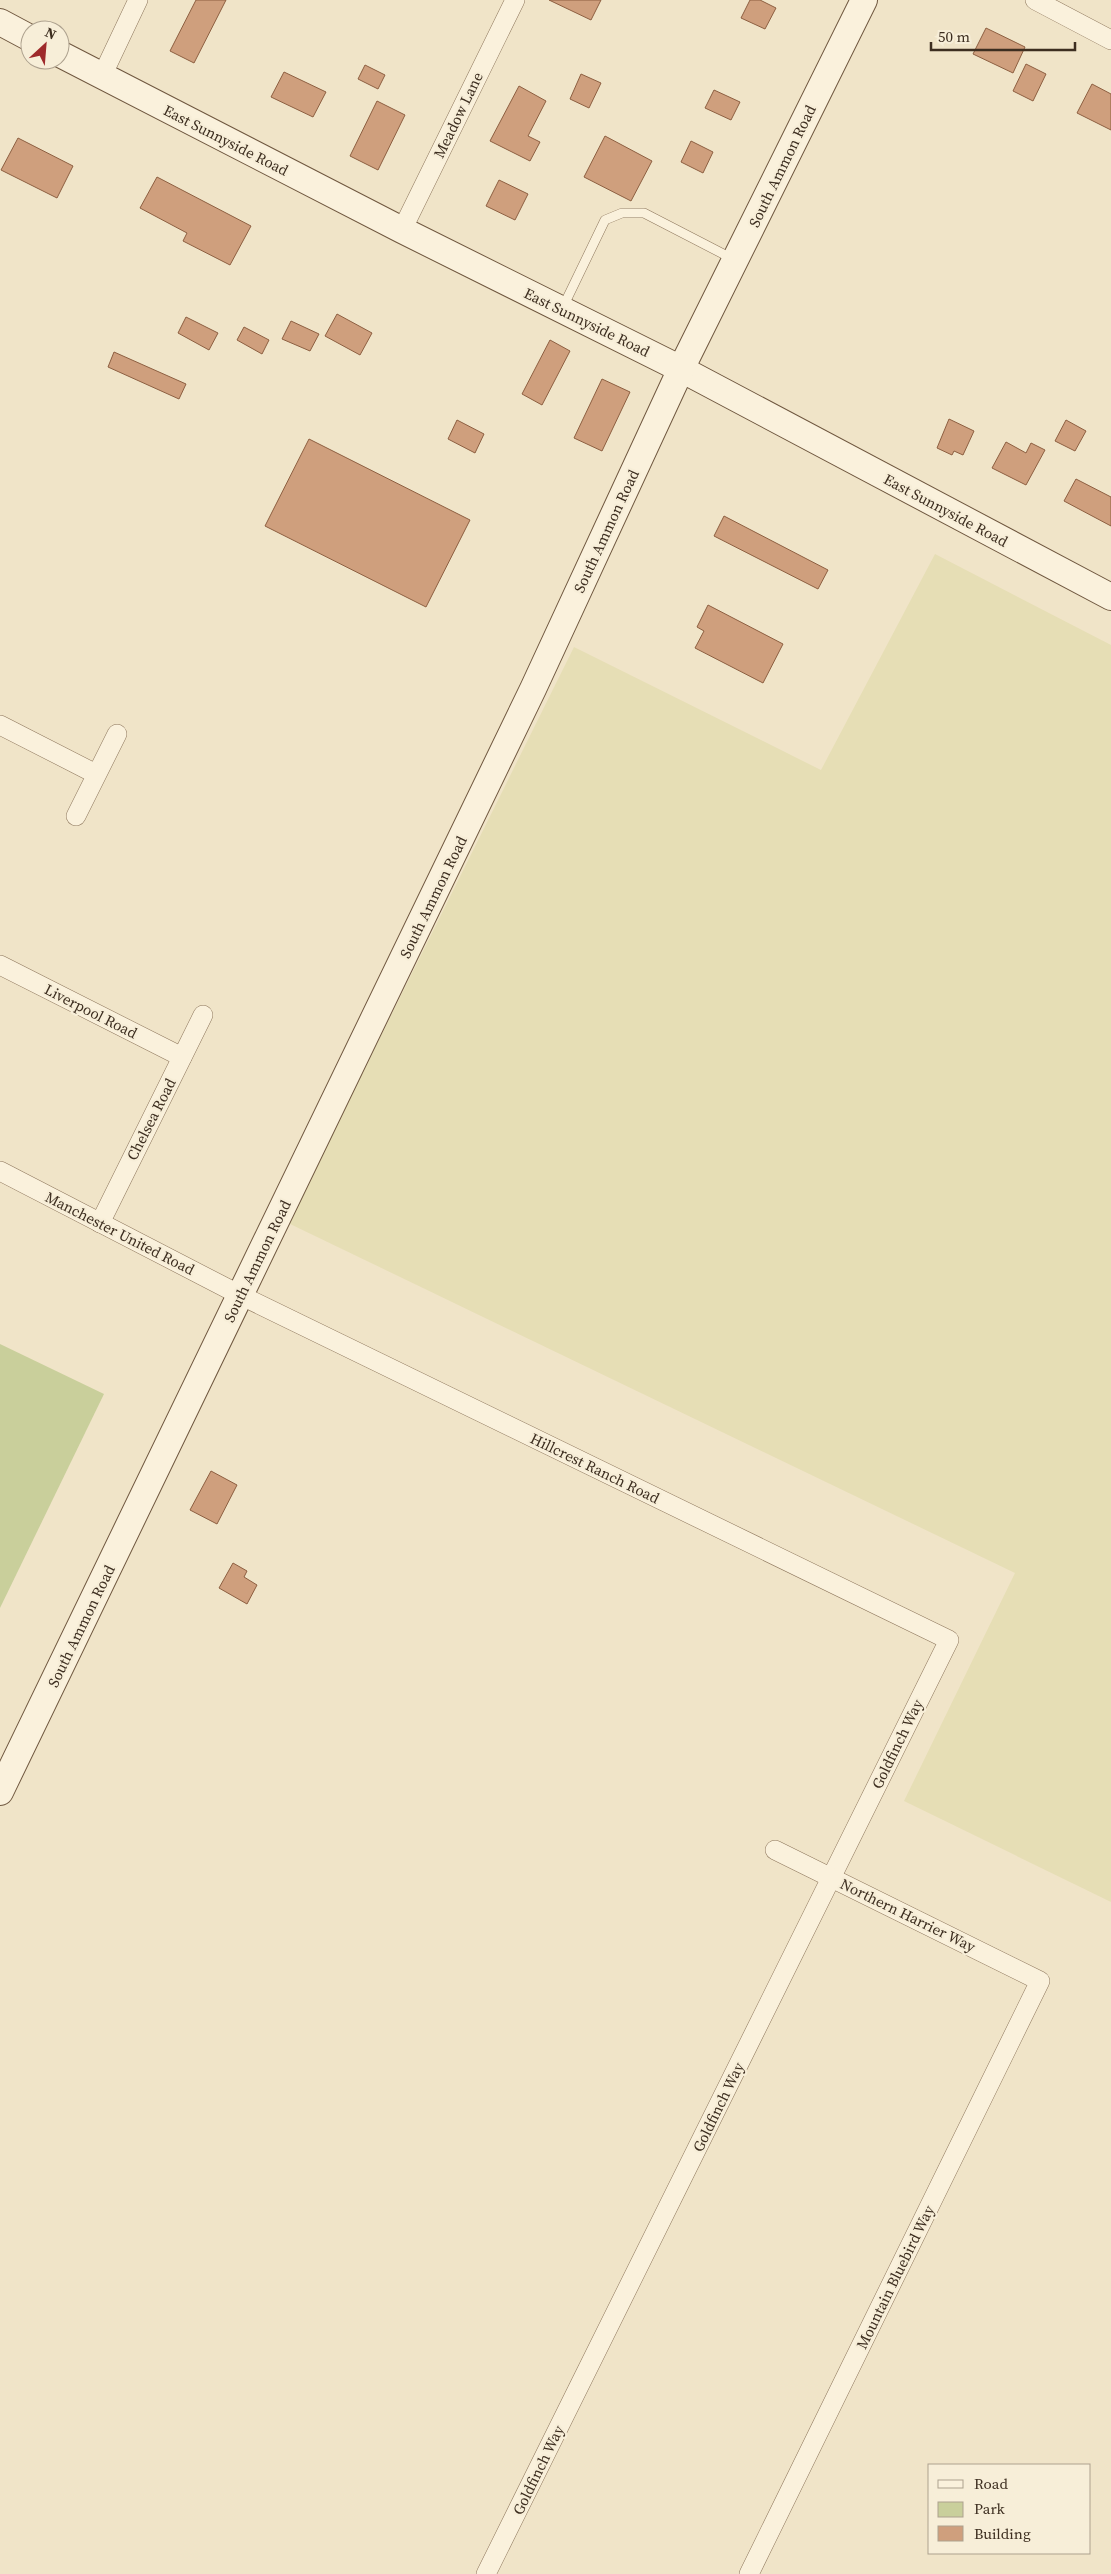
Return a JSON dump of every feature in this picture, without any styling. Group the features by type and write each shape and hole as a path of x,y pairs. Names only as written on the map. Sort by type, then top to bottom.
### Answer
{"main road":[{"name":"South Ammon Road","path":"0,1792 533,689 681,369 864,0"},
{"path":"0,22 20,33"},
{"name":"East Sunnyside Road","path":"70,59 402,230 681,369 1111,597"}],"street":[{"path":"102,76 138,0"},
{"name":"Meadow Lane","path":"402,230 515,0"},
{"path":"1036,0 1111,40"},
{"path":"0,725 96,774"},
{"path":"76,816 117,734"},
{"name":"Liverpool Road","path":"0,964 182,1057"},
{"name":"Chelsea Road","path":"100,1222 203,1015"},
{"name":"Manchester United Road","path":"0,1171 240,1295"},
{"name":"Hillcrest Ranch Road","path":"240,1295 949,1640"},
{"name":"Goldfinch Way","path":"486,2574 949,1640"},
{"name":"Northern Harrier Way","path":"775,1850 1040,1980"},
{"name":"Mountain Bluebird Way","path":"749,2574 1040,1980"}],"lane":[{"path":"562,309 605,220 622,213 644,214 735,260"}],"shaded area":[{"path":"935,554 1111,645 1111,1902 904,1801 1015,1573 288,1223 574,647 821,770"}],"green space":[{"path":"0,1344 104,1394 0,1608"}],"building":[{"path":"196,0 226,0 194,63 170,51"},
{"path":"549,0 601,0 591,20"},
{"path":"750,0 760,0 776,8 765,29 741,18"},
{"path":"986,28 1025,47 1013,73 973,54"},
{"path":"1026,64 1046,74 1033,101 1013,91"},
{"path":"365,65 385,75 378,89 358,79"},
{"path":"284,72 326,92 313,117 271,97"},
{"path":"581,74 601,83 589,108 570,99"},
{"path":"1092,84 1111,94 1111,130 1077,113"},
{"path":"519,86 546,101 528,136 540,142 530,161 490,141"},
{"path":"714,90 740,102 731,120 705,108"},
{"path":"377,101 405,115 378,170 350,156"},
{"path":"605,136 652,161 631,201 584,177"},
{"path":"18,138 73,166 57,198 1,170"},
{"path":"691,141 713,152 703,173 681,162"},
{"path":"157,177 251,226 230,265 183,241 187,233 140,208"},
{"path":"499,180 528,194 515,220 486,206"},
{"path":"337,314 372,333 360,355 325,336"},
{"path":"186,317 218,333 209,350 178,333"},
{"path":"291,321 319,334 310,351 282,339"},
{"path":"244,327 269,340 262,354 237,340"},
{"path":"550,340 570,351 542,405 522,394"},
{"path":"114,352 186,384 179,399 108,367"},
{"path":"602,379 630,392 602,451 574,438"},
{"path":"949,419 974,431 963,455 954,451 952,455 937,448"},
{"path":"457,420 484,434 475,453 448,439"},
{"path":"1066,420 1086,431 1075,451 1055,441"},
{"path":"309,439 470,520 426,607 265,526"},
{"path":"1006,442 1026,453 1031,443 1045,450 1026,485 992,468"},
{"path":"1076,479 1111,497 1111,526 1064,501"},
{"path":"724,516 828,570 818,589 714,536"},
{"path":"708,605 783,644 763,683 695,648 704,631 697,627"},
{"path":"211,1471 237,1485 217,1524 190,1510"},
{"path":"233,1563 247,1571 244,1577 257,1585 247,1604 219,1588"}]}
